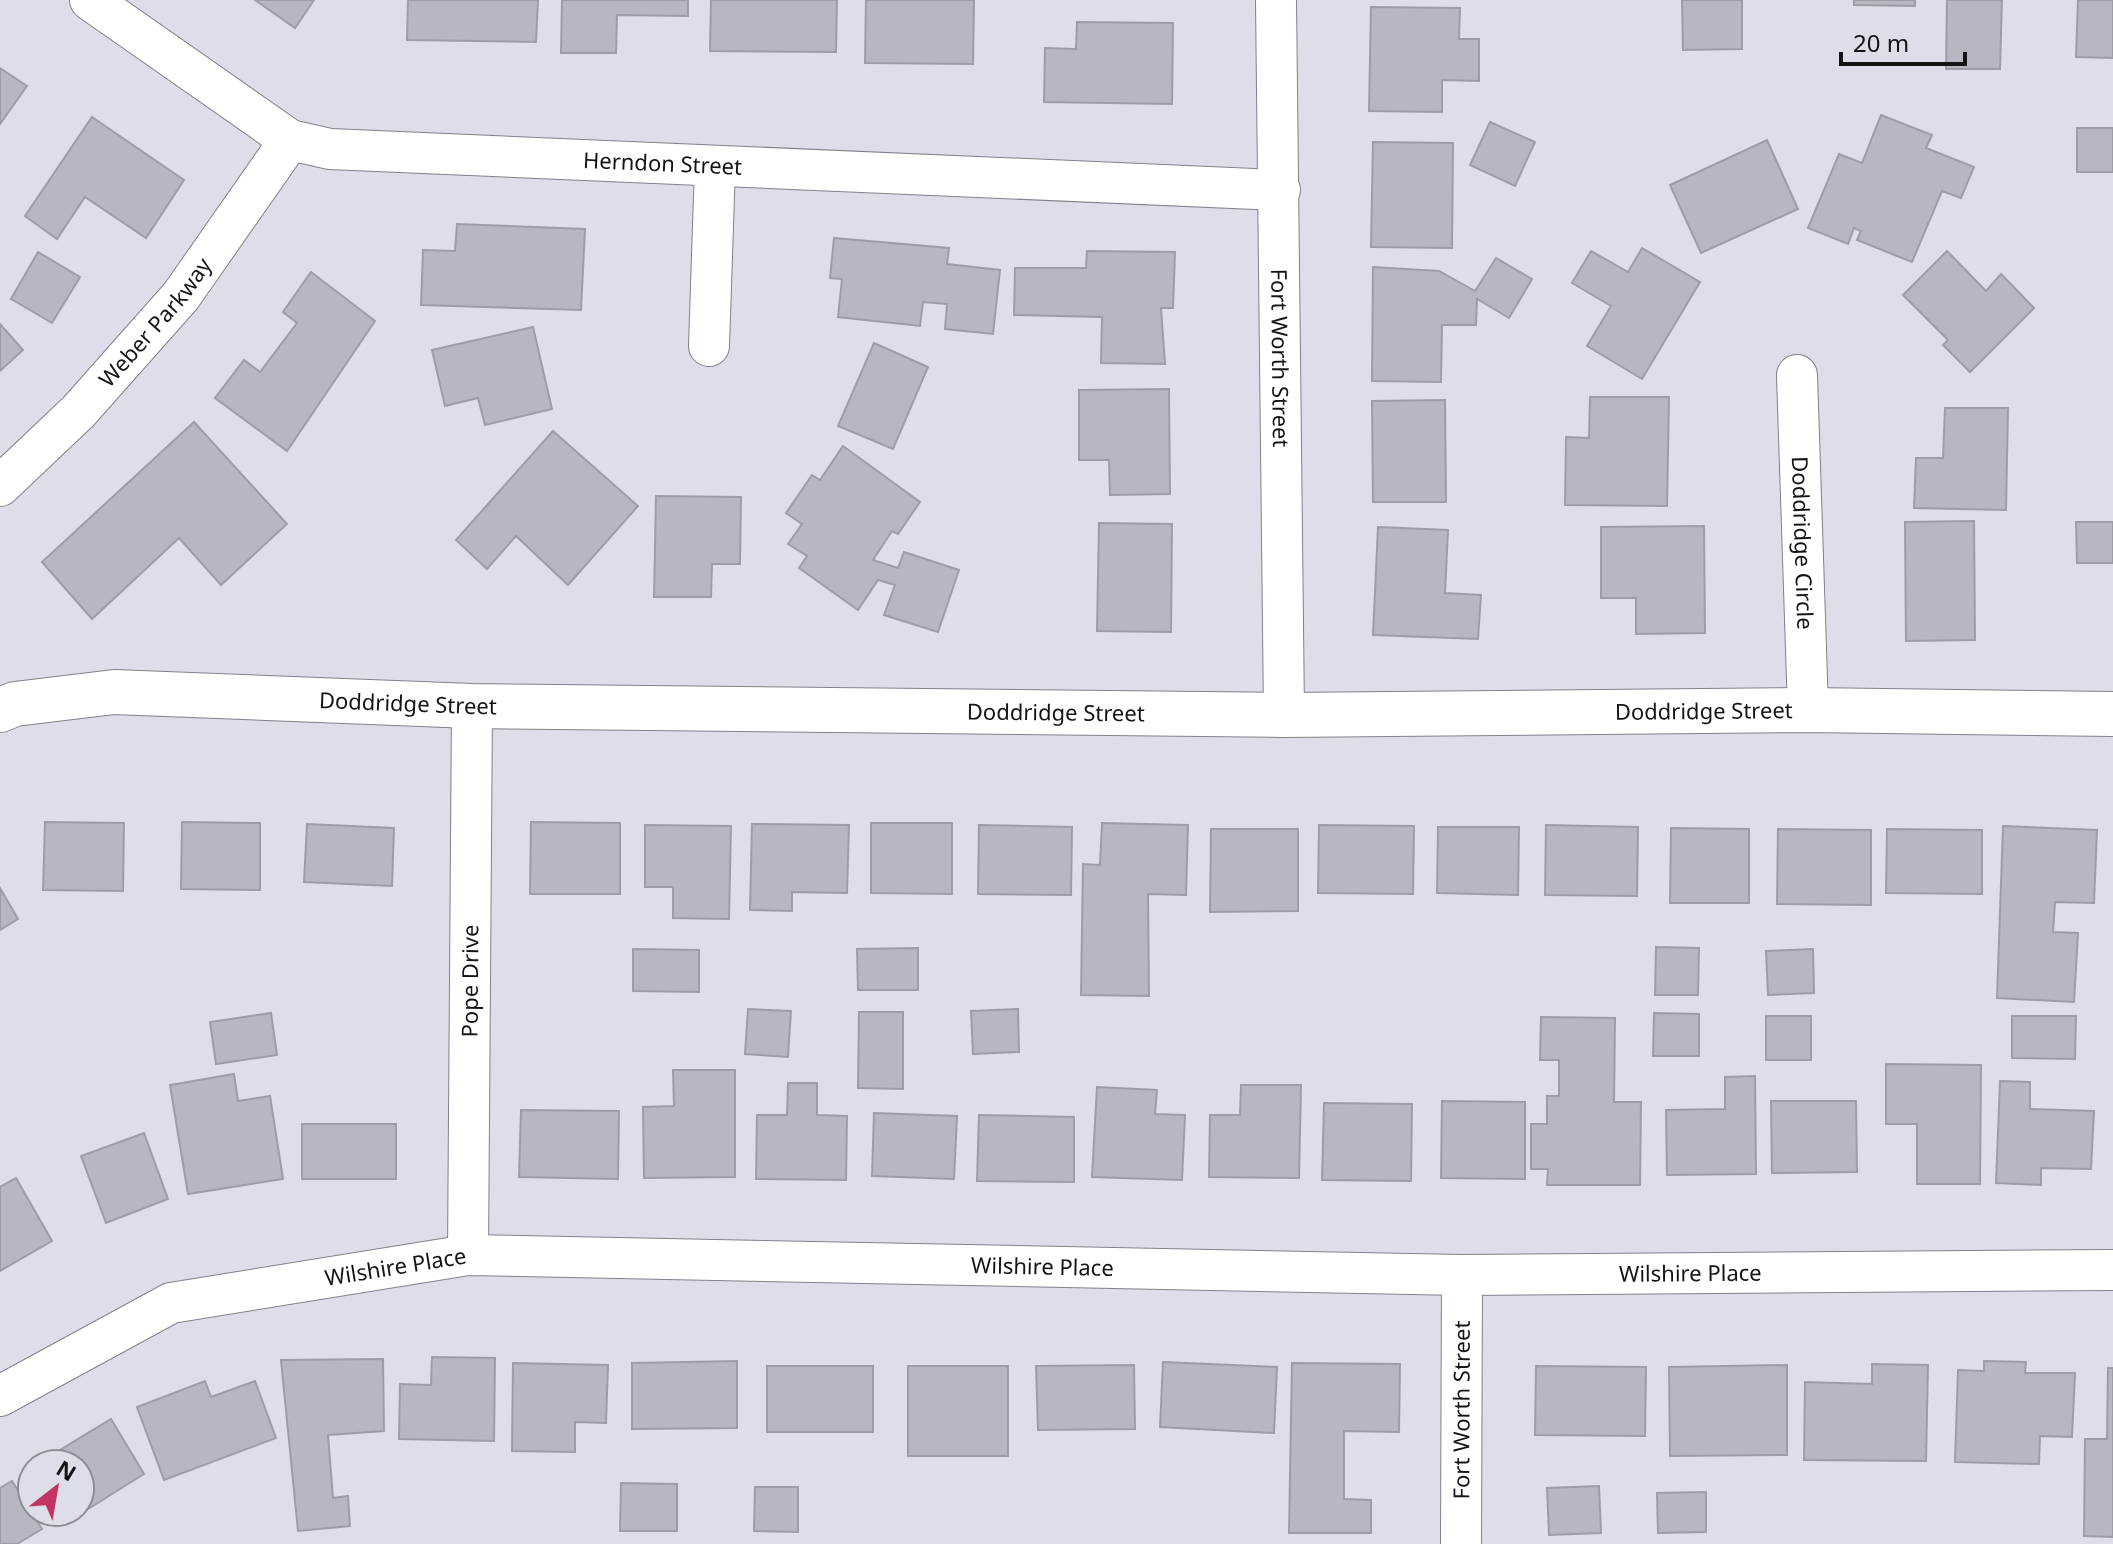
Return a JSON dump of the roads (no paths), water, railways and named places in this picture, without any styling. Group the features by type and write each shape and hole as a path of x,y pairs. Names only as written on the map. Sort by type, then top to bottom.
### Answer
{"main road":[{"name":"Doddridge Street","path":"0,710 15,704 114,692 472,706 1284,715 1808,710 2113,714"}],"street":[{"name":"Herndon Street","path":"90,0 290,140 330,149 1280,190"},
{"name":"Fort Worth Street","path":"1276,0 1284,715"},
{"name":"Weber Parkway","path":"0,486 79,411 181,296 290,140"},
{"path":"709,346 715,166"},
{"name":"Doddridge Circle","path":"1797,375 1808,710"},
{"name":"Pope Drive","path":"468,1255 472,706"},
{"name":"Wilshire Place","path":"0,1396 171,1303 468,1255 1462,1275 2113,1270"},
{"name":"Fort Worth Street","path":"1461,1544 1462,1275"}]}
